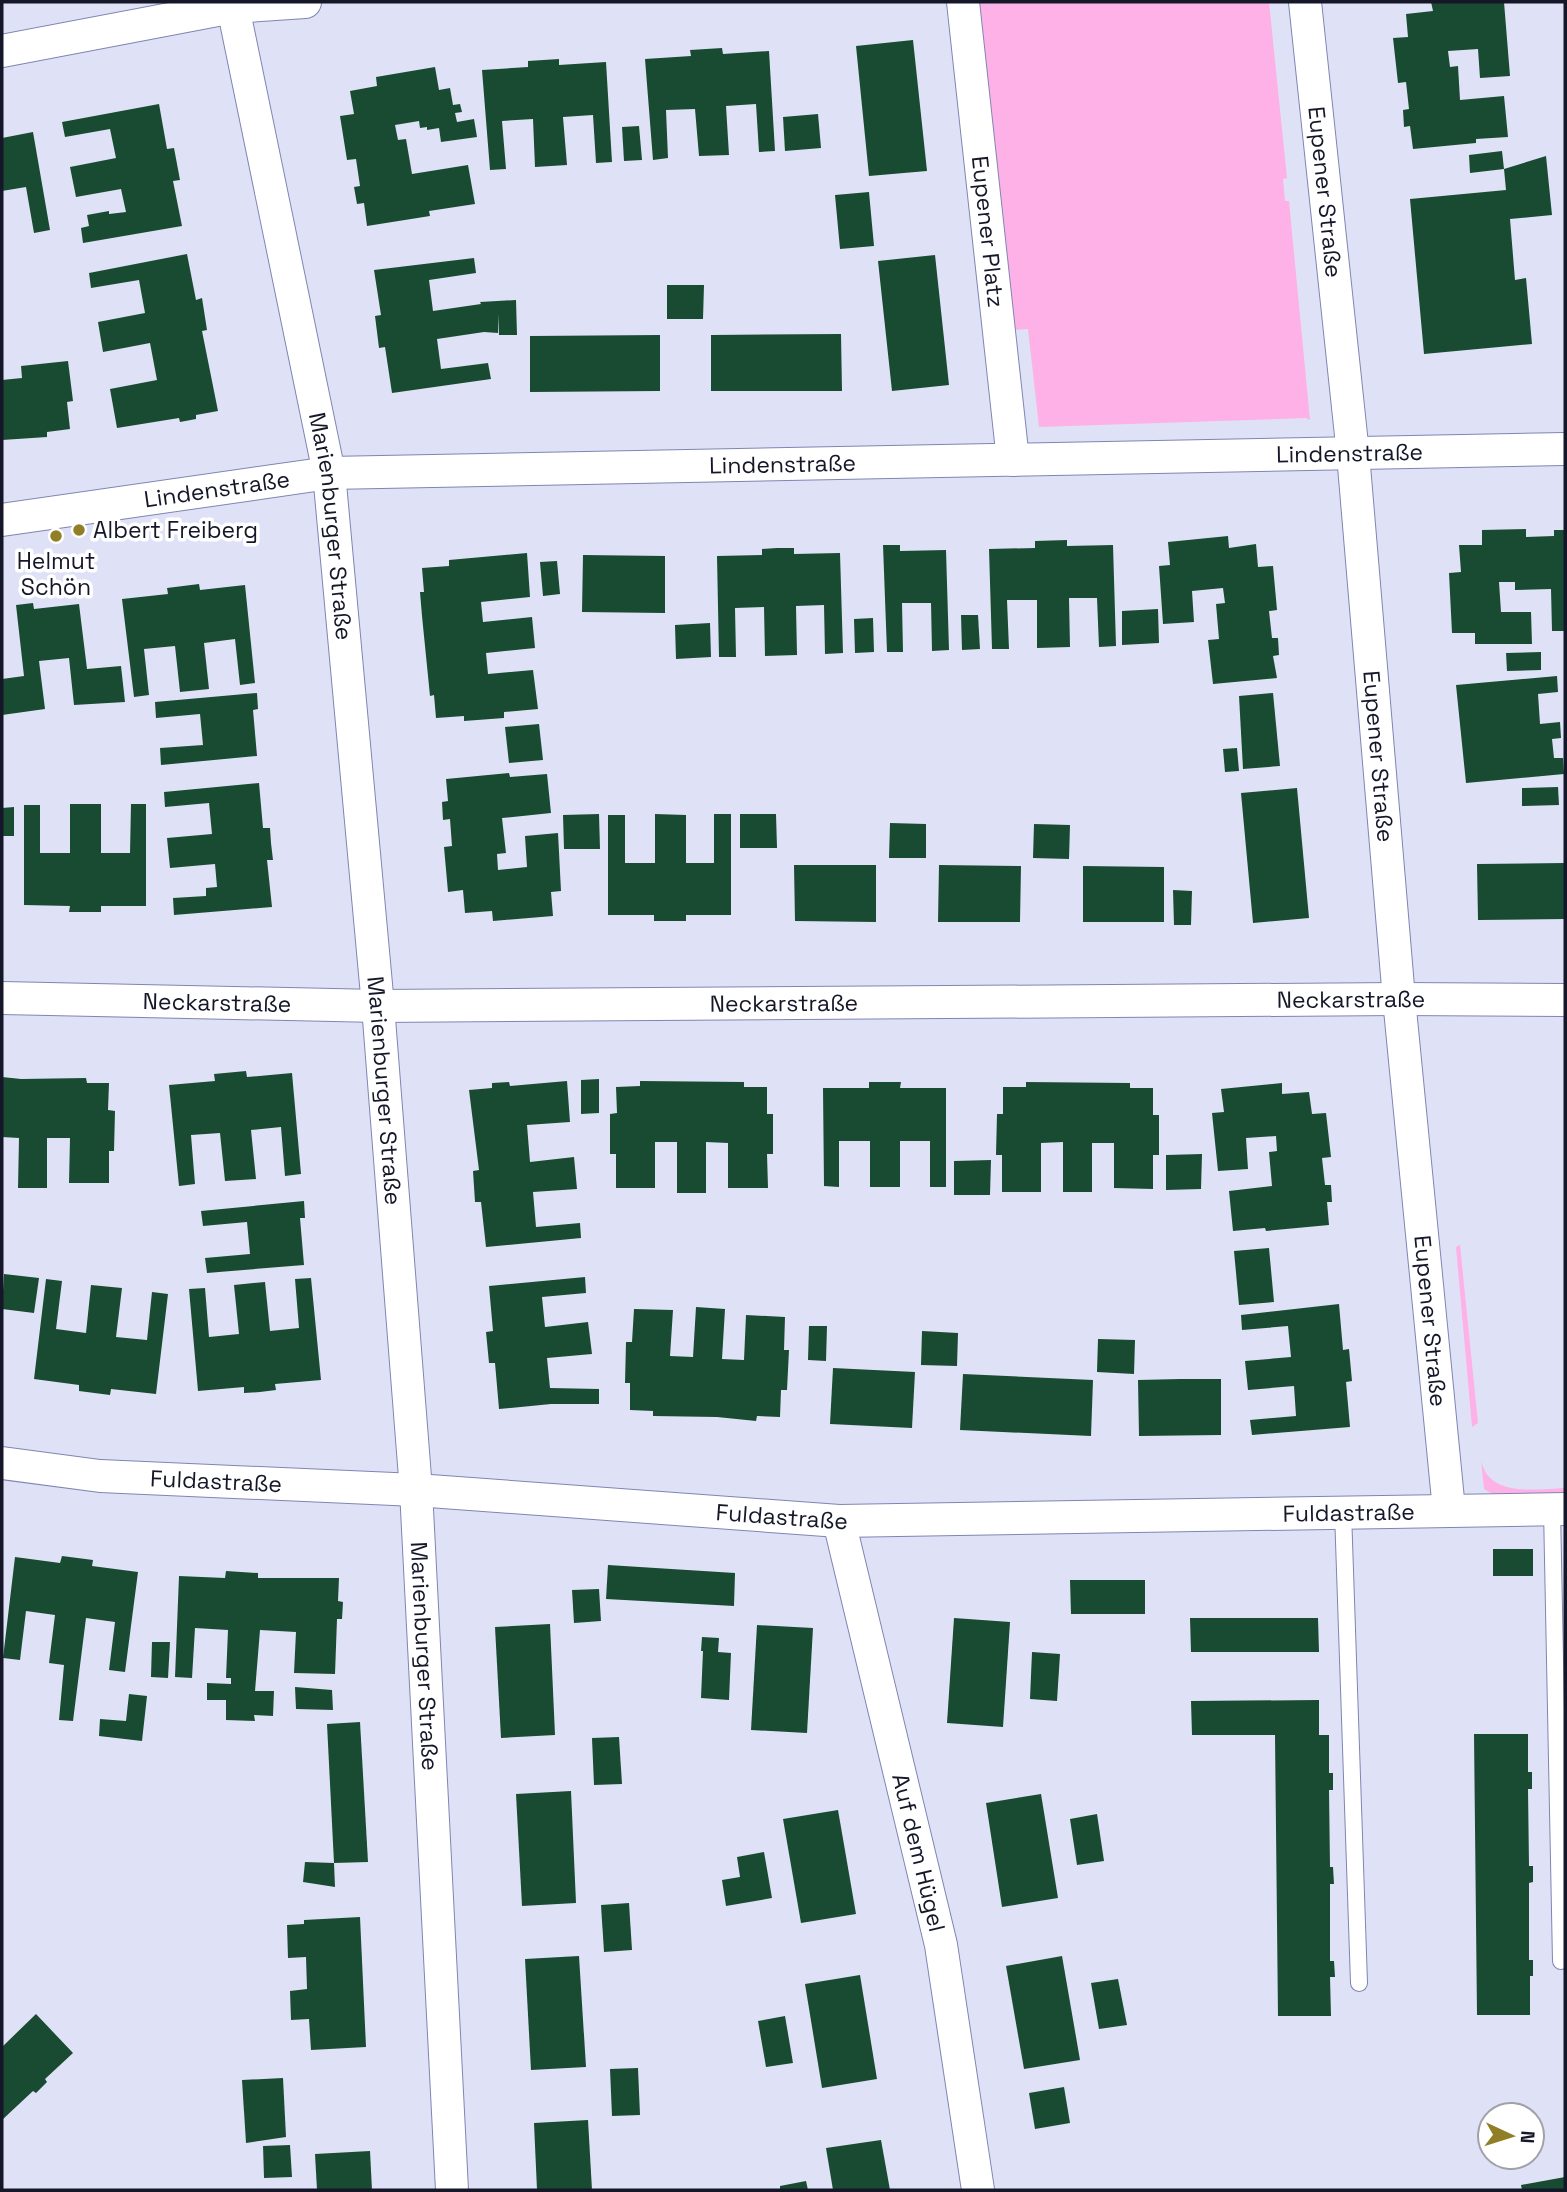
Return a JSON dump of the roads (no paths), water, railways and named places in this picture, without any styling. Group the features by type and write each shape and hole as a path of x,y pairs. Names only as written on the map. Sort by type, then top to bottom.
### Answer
{"street":[{"path":"2,51 232,5 305,2"},
{"name":"Eupener Platz","path":"963,2 1013,460"},
{"name":"Eupener Straße","path":"1304,2 1353,454 1399,999 1449,1510"},
{"name":"Marienburger Straße","path":"232,5 329,473 378,1006 416,1490 452,2190"},
{"name":"Lindenstraße","path":"2,520 329,473 1565,449"},
{"name":"Neckarstraße","path":"2,998 378,1006 1565,1000"},
{"name":"Fuldastraße","path":"2,1463 100,1476 416,1490 839,1521 1558,1509"},
{"name":"Auf dem Hügel","path":"839,1521 940,1944 978,2190"}],"lane":[{"path":"1558,1509 1561,1961"},
{"path":"1343,1512 1359,1983"}],"place":[{"name":"Albert Freiberg","path":"79,530"},
{"name":"Helmut Schön","path":"56,536"}]}
